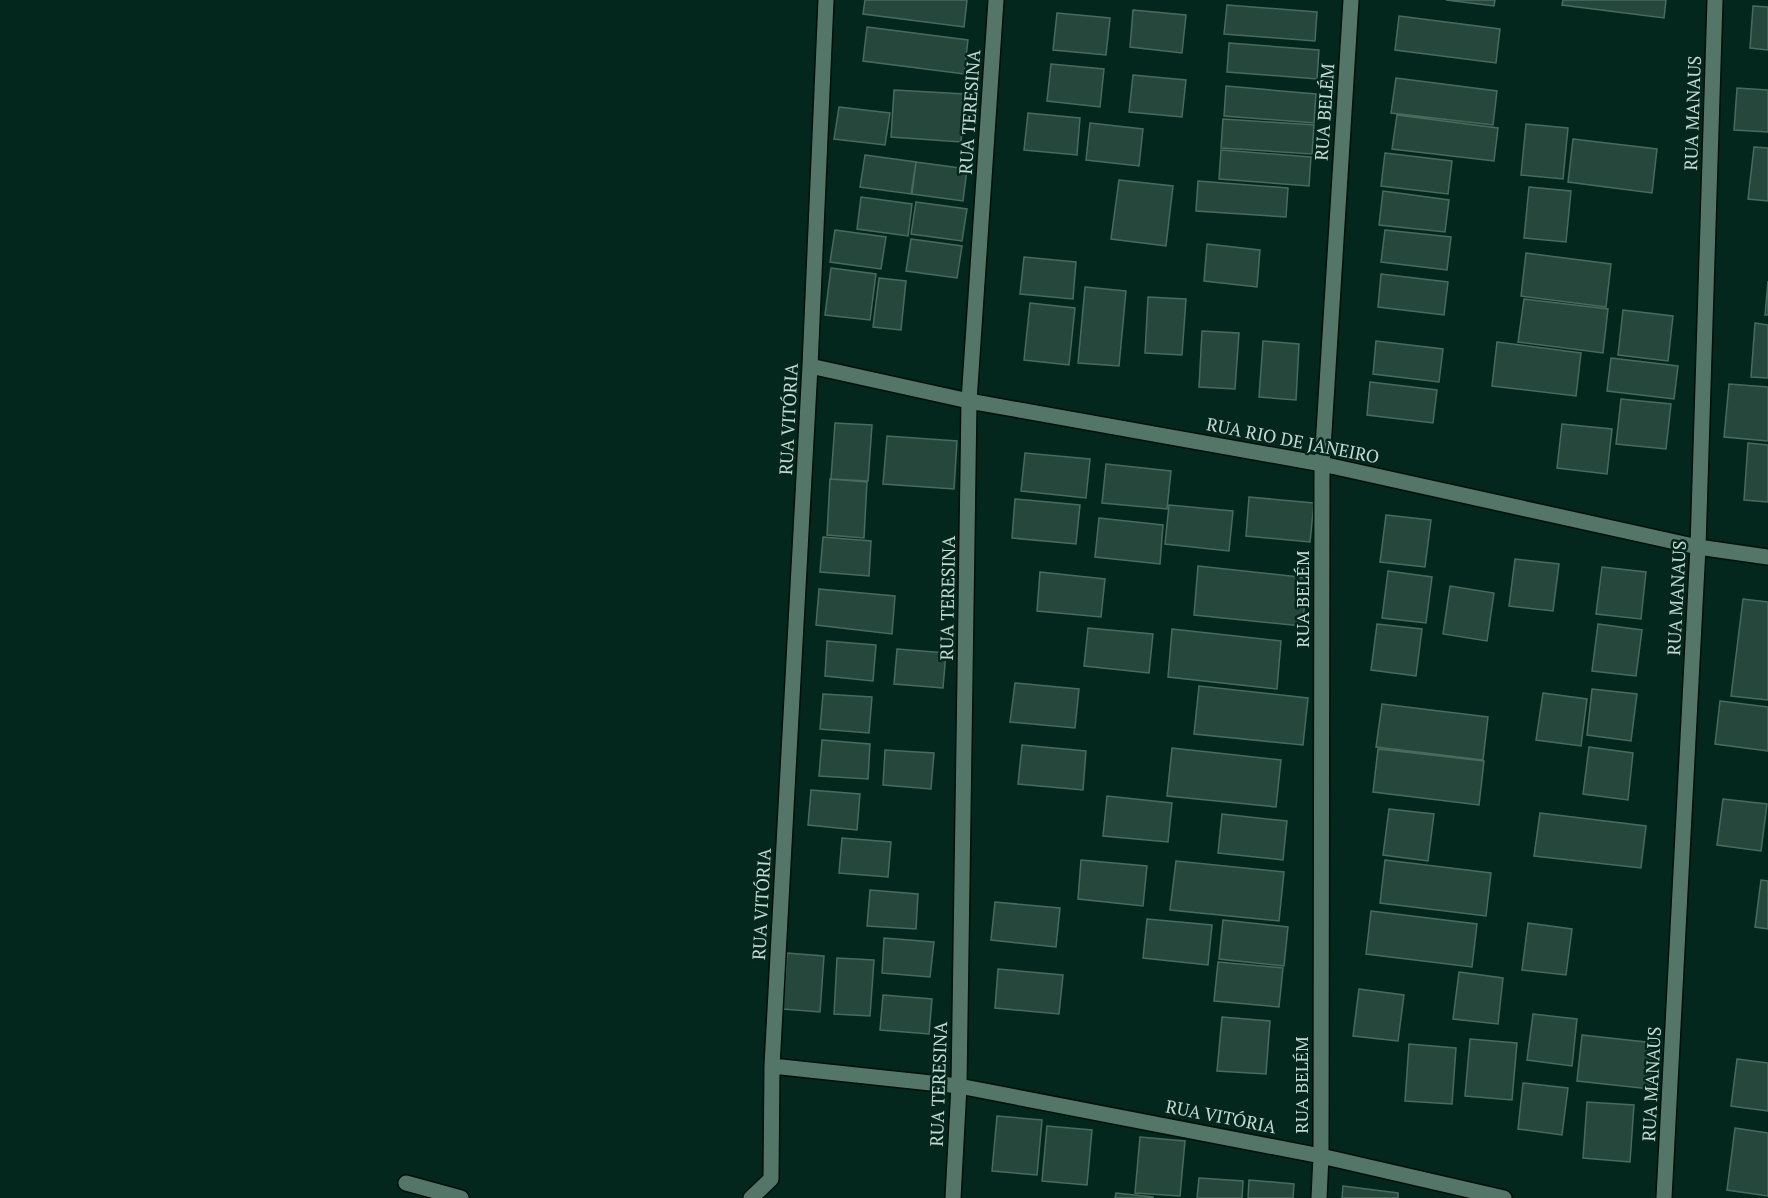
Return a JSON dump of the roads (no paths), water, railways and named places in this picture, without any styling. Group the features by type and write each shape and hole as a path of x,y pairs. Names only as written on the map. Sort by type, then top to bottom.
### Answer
{"street":[{"name":"RUA VITÓRIA","path":"826,0 810,366 772,1066 959,1086 1321,1156 1504,1198"},
{"name":"RUA TERESINA","path":"953,1198 959,1086 969,401 996,0"},
{"name":"RUA BELÉM","path":"1319,1198 1321,1156 1322,464 1351,0"},
{"name":"RUA MANAUS","path":"1664,1198 1698,547 1715,0"},
{"name":"RUA RIO DE JANEIRO","path":"810,366 969,401 1322,464 1698,547 1768,557"},
{"path":"751,1198 771,1179 772,1066"},
{"path":"406,1184 461,1198"}]}
